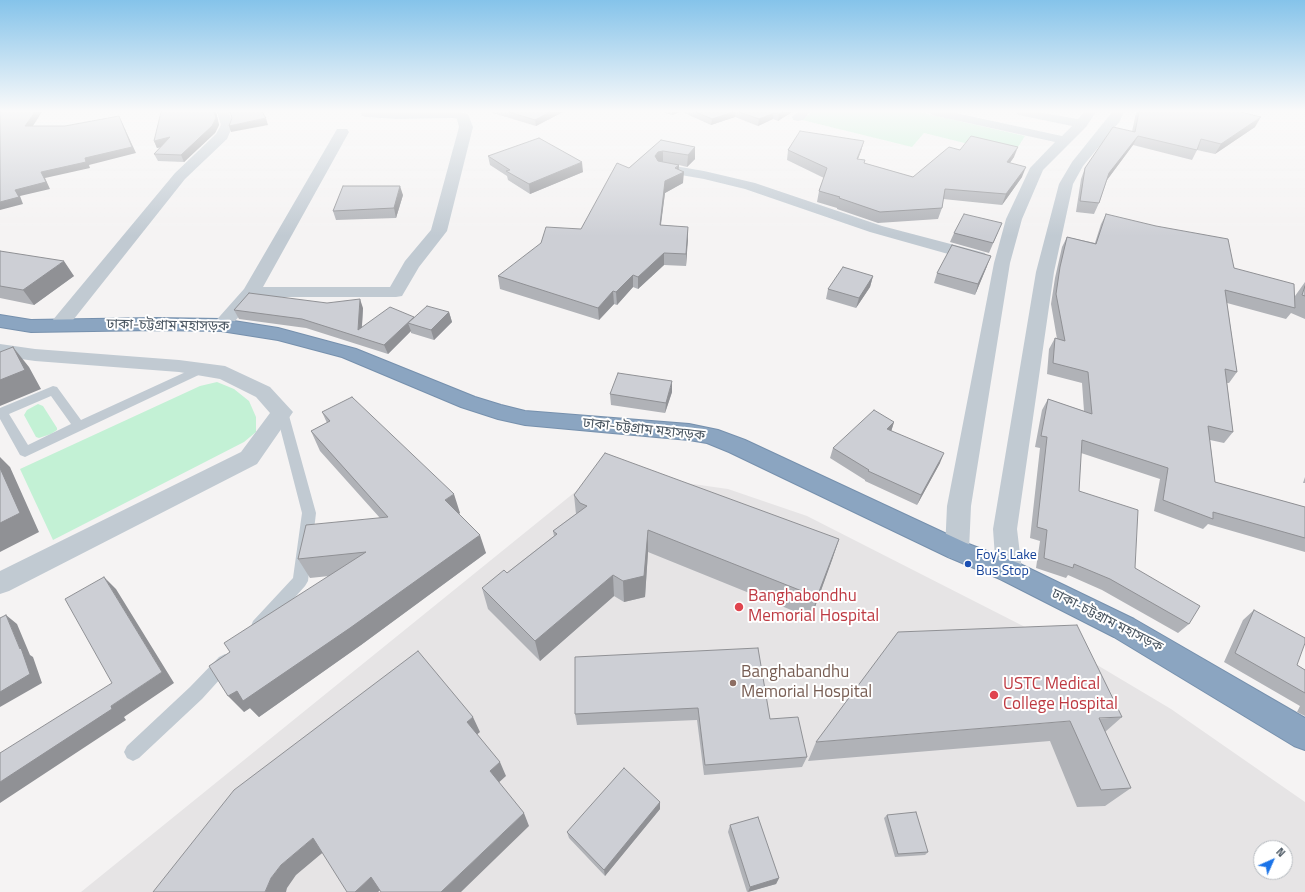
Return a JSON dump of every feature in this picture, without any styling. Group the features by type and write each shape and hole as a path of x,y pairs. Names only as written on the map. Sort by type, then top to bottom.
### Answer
{"highway":[{"name":"ঢাকা-চট্টগ্রাম মহাসড়ক","path":"2,323 31,326 155,324 221,325 278,334 316,343 348,353 468,402 498,412 525,418 688,432 710,436 737,446 957,550 1009,571 1124,628 1305,735"}],"street":[{"path":"59,325 180,176 203,154"},
{"path":"221,325 251,292 330,154"},
{"path":"251,292 396,292 411,265 439,231 459,154"},
{"path":"957,550 960,506 1002,263 1014,219 1032,176 1050,154"},
{"path":"1009,571 1005,529 1045,272 1066,184 1077,165 1086,154"},
{"path":"663,168 704,175 750,186 876,229 1002,263"},
{"path":"0,350 35,355 136,362 225,373 264,392 282,412 249,458 0,583"}],"lane":[{"path":"79,426 53,390 2,412 25,452 201,369"},
{"path":"248,637 300,581 309,513 282,412"},
{"path":"133,752 196,693 233,654"}],"shaded area":[{"name":"Banghabandhu Memorial Hospital","path":"601,471 728,489 807,516 1082,656 1171,709 1305,802 1305,892 81,892"}],"green space":[{"path":"217,382 234,389 249,401 256,417 256,432 244,442 53,540 20,469 200,386"},
{"path":"38,404 43,406 57,428 57,430 51,434 39,438 36,437 24,415 27,410"}],"building":[{"path":"0,154 104,154 85,158 86,162 41,172 46,182 15,190 19,197 0,202"},
{"path":"154,154 182,154 181,155"},
{"path":"495,154 567,154 582,162 529,184 506,171 510,170 488,156"},
{"path":"645,154 657,154 655,156 658,161 679,165 675,168 684,172 665,181 660,225 688,227 686,254 664,253 638,277 633,275 616,292 613,291 598,308 498,276 541,243 546,227 581,229 617,163 629,168"},
{"path":"796,154 859,154 857,159 865,160 864,163 913,177 941,154 1013,154 1007,162 1026,167 1006,194 945,189 942,208 880,212 819,191 827,168"},
{"path":"1095,154 1124,154 1109,173 1099,203 1080,201 1085,168"},
{"path":"343,186 400,186 394,208 333,211"},
{"path":"964,214 1002,223 993,243 954,233"},
{"path":"1106,214 1156,226 1228,239 1234,268 1294,284 1295,308 1225,290 1237,372 1225,369 1233,432 1208,426 1215,482 1305,507 1305,538 1213,512 1213,519 1163,500 1168,468 1082,440 1079,491 1138,510 1135,568 1200,606 1189,624 1110,579 1074,564 1073,568 1044,558 1047,530 1037,527 1047,437 1041,436 1048,399 1092,414 1088,372 1053,363 1055,338 1065,341 1056,294 1060,267 1067,237 1096,244"},
{"path":"952,245 991,256 978,284 937,273"},
{"path":"0,251 64,261 23,290 0,286"},
{"path":"843,267 873,276 859,298 828,289"},
{"path":"1305,286 1305,296 1302,295"},
{"path":"249,293 327,303 360,299 358,330 390,307 414,317 384,345 302,319 234,310"},
{"path":"427,306 449,312 431,330 408,323"},
{"path":"13,347 25,370 0,380 0,352"},
{"path":"618,373 672,381 666,403 610,394"},
{"path":"352,397 454,494 445,500 480,535 350,628 243,701 237,691 228,696 209,666 230,652 224,643 366,552 298,559 306,525 388,517 311,431 330,421 322,412"},
{"path":"874,410 894,422 887,429 944,453 921,495 868,471 869,470 833,448"},
{"path":"605,453 839,539 817,597 648,530 644,576 623,581 613,575 535,641 482,588 504,570 507,573 557,534 553,531 587,506 580,503 574,495"},
{"path":"0,468 20,513 0,523"},
{"path":"104,577 162,672 111,706 112,709 0,782 0,753 112,683 65,599"},
{"path":"1254,610 1305,638 1305,643 1297,665 1305,670 1305,693 1235,653"},
{"path":"6,615 20,649 21,648 30,674 0,692 0,618"},
{"path":"1077,625 1122,717 1099,718 1131,788 1101,790 1070,721 816,742 898,632"},
{"path":"758,648 770,719 798,717 807,757 705,765 698,708 575,714 575,657"},
{"path":"418,651 473,717 467,722 500,762 490,771 524,813 441,892 381,892 371,877 355,892 347,892 313,838 281,865 271,878 265,892 153,892 234,790"},
{"path":"624,768 660,802 604,870 567,832"},
{"path":"916,812 928,852 898,854 887,815"},
{"path":"758,817 779,878 750,887 730,825"}],"place":[{"name":"Foy's Lake Bus Stop","path":"968,564"},
{"name":"Banghabondhu Memorial Hospital","path":"739,607"},
{"name":"Banghabandhu Memorial Hospital","path":"733,683"},
{"name":"USTC Medical College Hospital","path":"994,695"}]}
